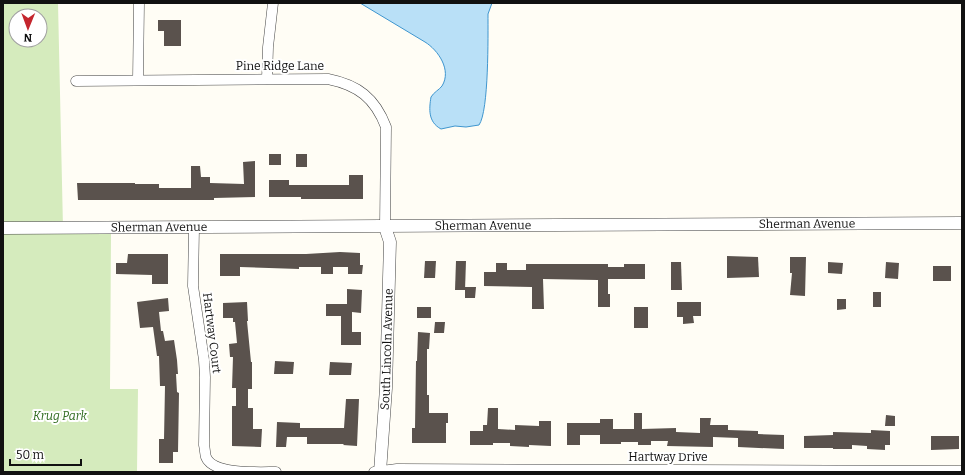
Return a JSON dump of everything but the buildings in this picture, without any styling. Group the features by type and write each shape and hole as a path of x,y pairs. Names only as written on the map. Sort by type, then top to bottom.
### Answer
{"street":[{"path":"138,80 139,3"},
{"path":"267,79 268,46 273,3"},
{"name":"Pine Ridge Lane","path":"76,81 328,79 341,81 350,85 371,100 382,114 386,127 385,227"},
{"name":"Sherman Avenue","path":"3,228 962,224"},
{"name":"South Lincoln Avenue","path":"378,472 387,365 390,242 385,227"},
{"name":"Hartway Court","path":"194,228 194,298 204,360 204,445 206,458 212,464 221,469 232,471 276,472"},
{"name":"Hartway Drive","path":"378,472 397,469 962,471"}],"green space":[{"path":"3,3 58,3 63,228 3,226"},
{"name":"Krug Park","path":"3,233 111,234 110,389 138,389 137,472 3,472"}],"water":[{"path":"360,3 492,3 488,14 488,55 485,105 479,125 466,127 455,126 441,129 434,123 430,115 431,97 442,86 445,80 444,67 439,55 425,42"}]}
